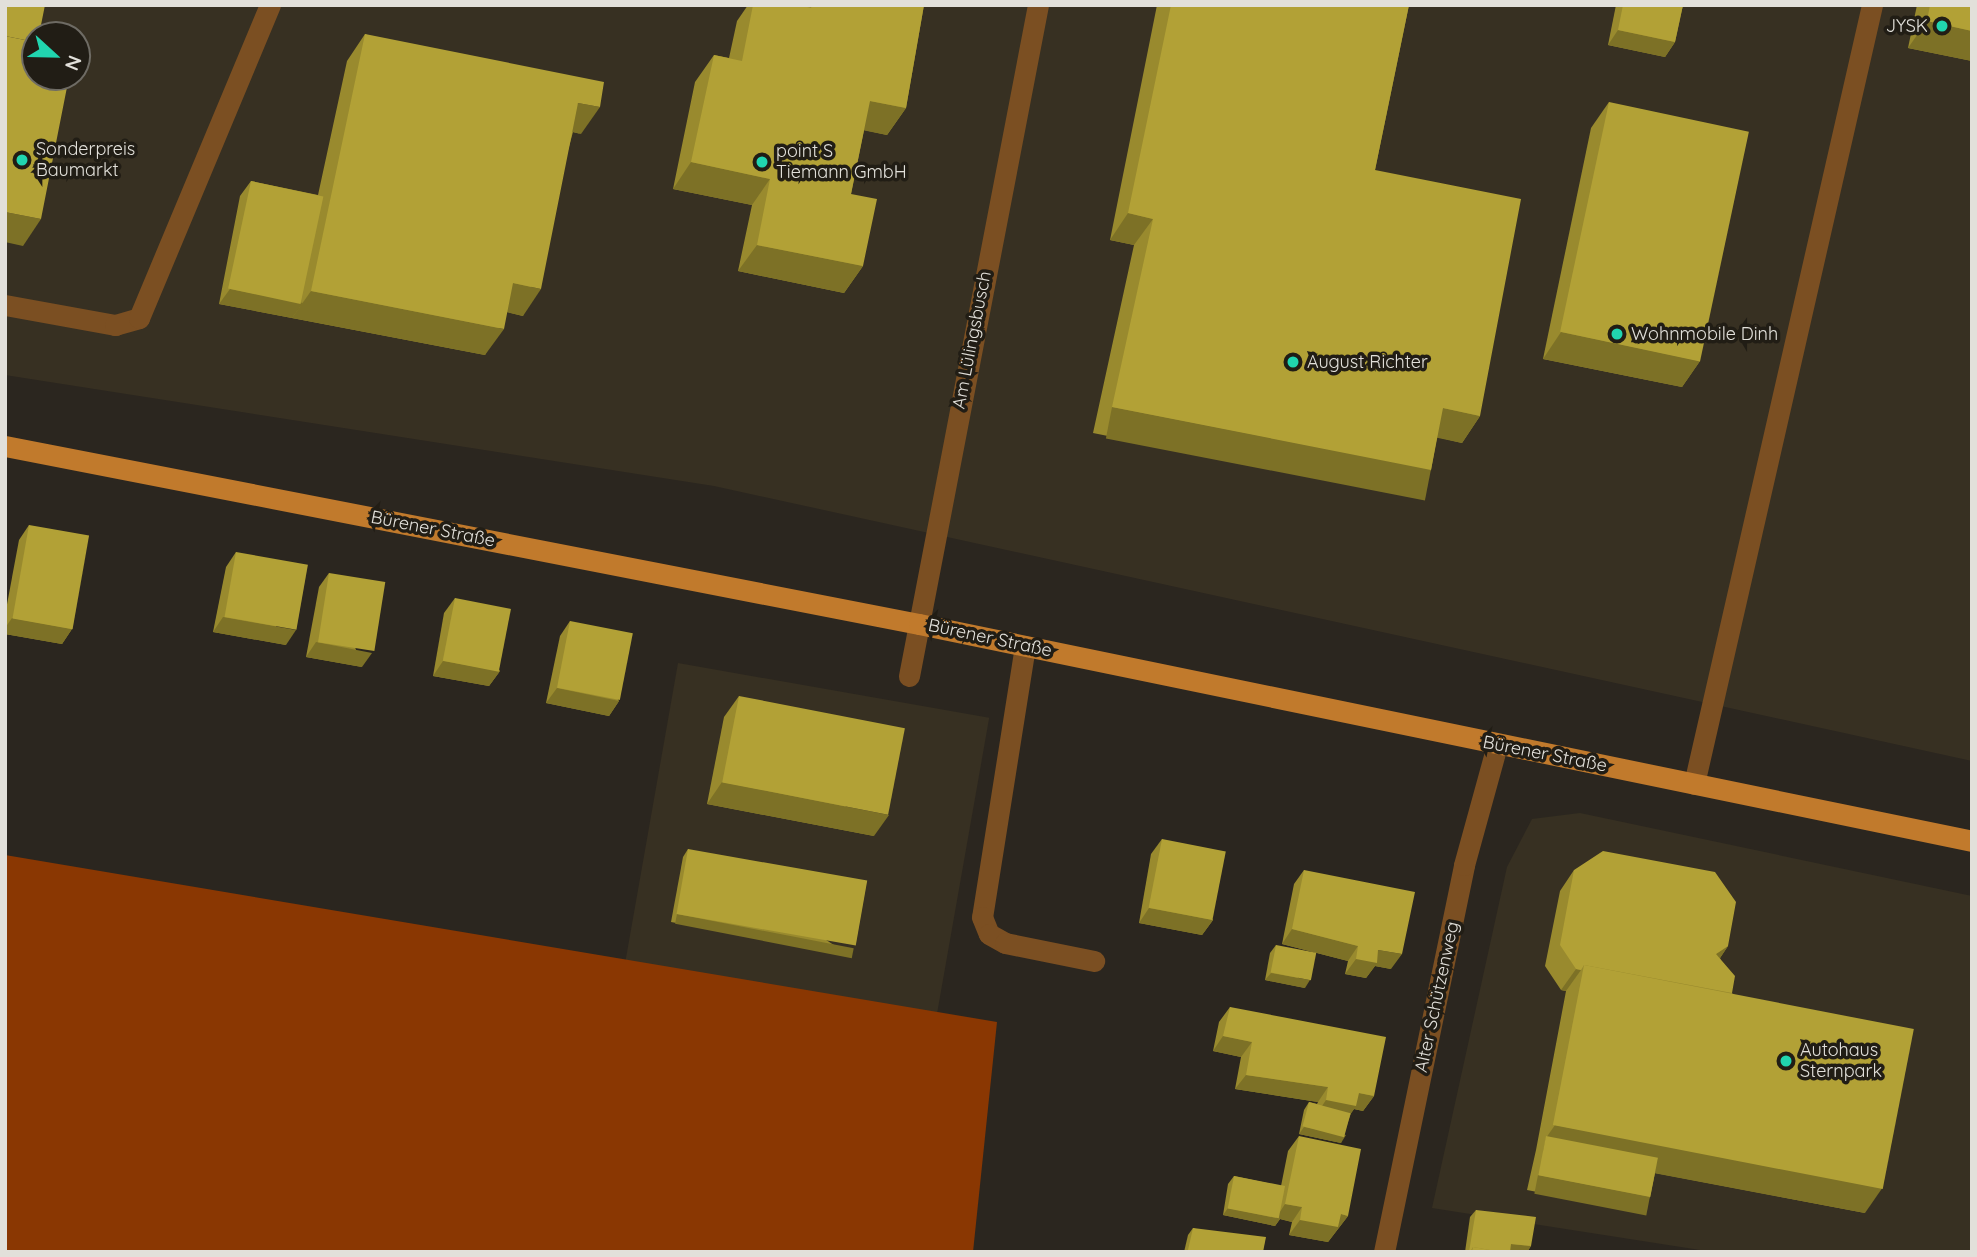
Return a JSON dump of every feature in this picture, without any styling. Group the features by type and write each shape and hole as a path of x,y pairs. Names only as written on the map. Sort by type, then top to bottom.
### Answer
{"main road":[{"name":"Bürener Straße","path":"5,446 919,624 1972,841"}],"street":[{"path":"5,306 115,325 139,318 270,5"},
{"name":"Am Lülingsbusch","path":"909,676 1038,5"},
{"path":"1694,785 1872,5"},
{"path":"1025,646 982,917 989,934 1005,943 1094,961"},
{"name":"Alter Schützenweg","path":"1384,1252 1464,865 1497,745"}],"shaded area":[{"path":"5,5 1972,5 1972,761 714,486 5,375"},
{"path":"678,663 989,718 937,1015 626,960"},
{"path":"1580,813 1972,896 1972,1252 1713,1252 1432,1208 1507,867 1532,819"},
{"path":"5,855 997,1022 973,1252 5,1252"}],"building":[{"path":"5,5 45,5 42,21 21,21 21,39 5,36"},
{"name":"point S Tiemann GmbH","path":"753,5 800,5 811,8 812,5 924,5 906,108 870,101 851,194 877,199 863,266 757,245 770,179 691,162 714,55 742,61"},
{"path":"1171,5 1409,5 1375,170 1521,199 1480,416 1443,408 1431,470 1112,407 1153,219 1128,213"},
{"path":"1623,5 1683,5 1675,42 1618,30"},
{"path":"1930,5 1972,5 1972,31 1927,21"},
{"path":"365,34 604,82 600,107 578,103 541,289 513,283 504,329 311,291"},
{"name":"Sonderpreis Baumarkt","path":"5,36 21,39 21,91 66,91 41,219 5,212"},
{"path":"1609,102 1749,132 1700,362 1560,332"},
{"path":"251,181 323,196 301,304 228,289"},
{"path":"29,525 89,536 73,629 13,619"},
{"path":"236,552 308,565 296,630 225,617"},
{"path":"329,573 385,582 374,651 318,642"},
{"path":"455,598 511,609 499,672 443,661"},
{"path":"570,621 633,633 620,700 557,688"},
{"path":"739,696 905,728 888,815 722,782"},
{"path":"1162,839 1226,851 1212,920 1149,908"},
{"path":"688,849 867,881 856,946 677,914"},
{"path":"1603,851 1715,872 1736,902 1728,946 1716,954 1735,976 1732,993 1584,965 1581,970 1576,969 1560,945 1574,870"},
{"path":"1304,870 1415,892 1402,954 1378,950 1377,963 1356,959 1358,946 1292,929"},
{"path":"1276,945 1316,953 1311,980 1271,972"},
{"path":"1584,965 1914,1029 1883,1189 1553,1125"},
{"path":"1230,1007 1386,1037 1374,1096 1359,1093 1356,1106 1326,1100 1328,1087 1246,1075 1252,1042 1223,1036"},
{"path":"1309,1102 1351,1113 1344,1137 1303,1126"},
{"path":"1299,1136 1361,1149 1348,1216 1341,1214 1338,1227 1300,1220 1302,1207 1285,1204"},
{"path":"1546,1136 1658,1158 1650,1197 1538,1175"},
{"path":"1234,1176 1285,1186 1279,1218 1228,1208"},
{"path":"1476,1210 1536,1217 1531,1246 1511,1244 1510,1252 1473,1247 1469,1252"},
{"path":"1193,1228 1266,1237 1263,1252 1188,1250"},
{"path":"1473,1247 1501,1252 1472,1252"}],"place":[{"name":"JYSK","path":"1942,26"},
{"name":"Sonderpreis Baumarkt","path":"22,160"},
{"name":"point S Tiemann GmbH","path":"762,162"},
{"name":"Wohnmobile Dinh","path":"1617,334"},
{"name":"August Richter","path":"1293,362"},
{"name":"Autohaus Sternpark","path":"1786,1061"}]}
